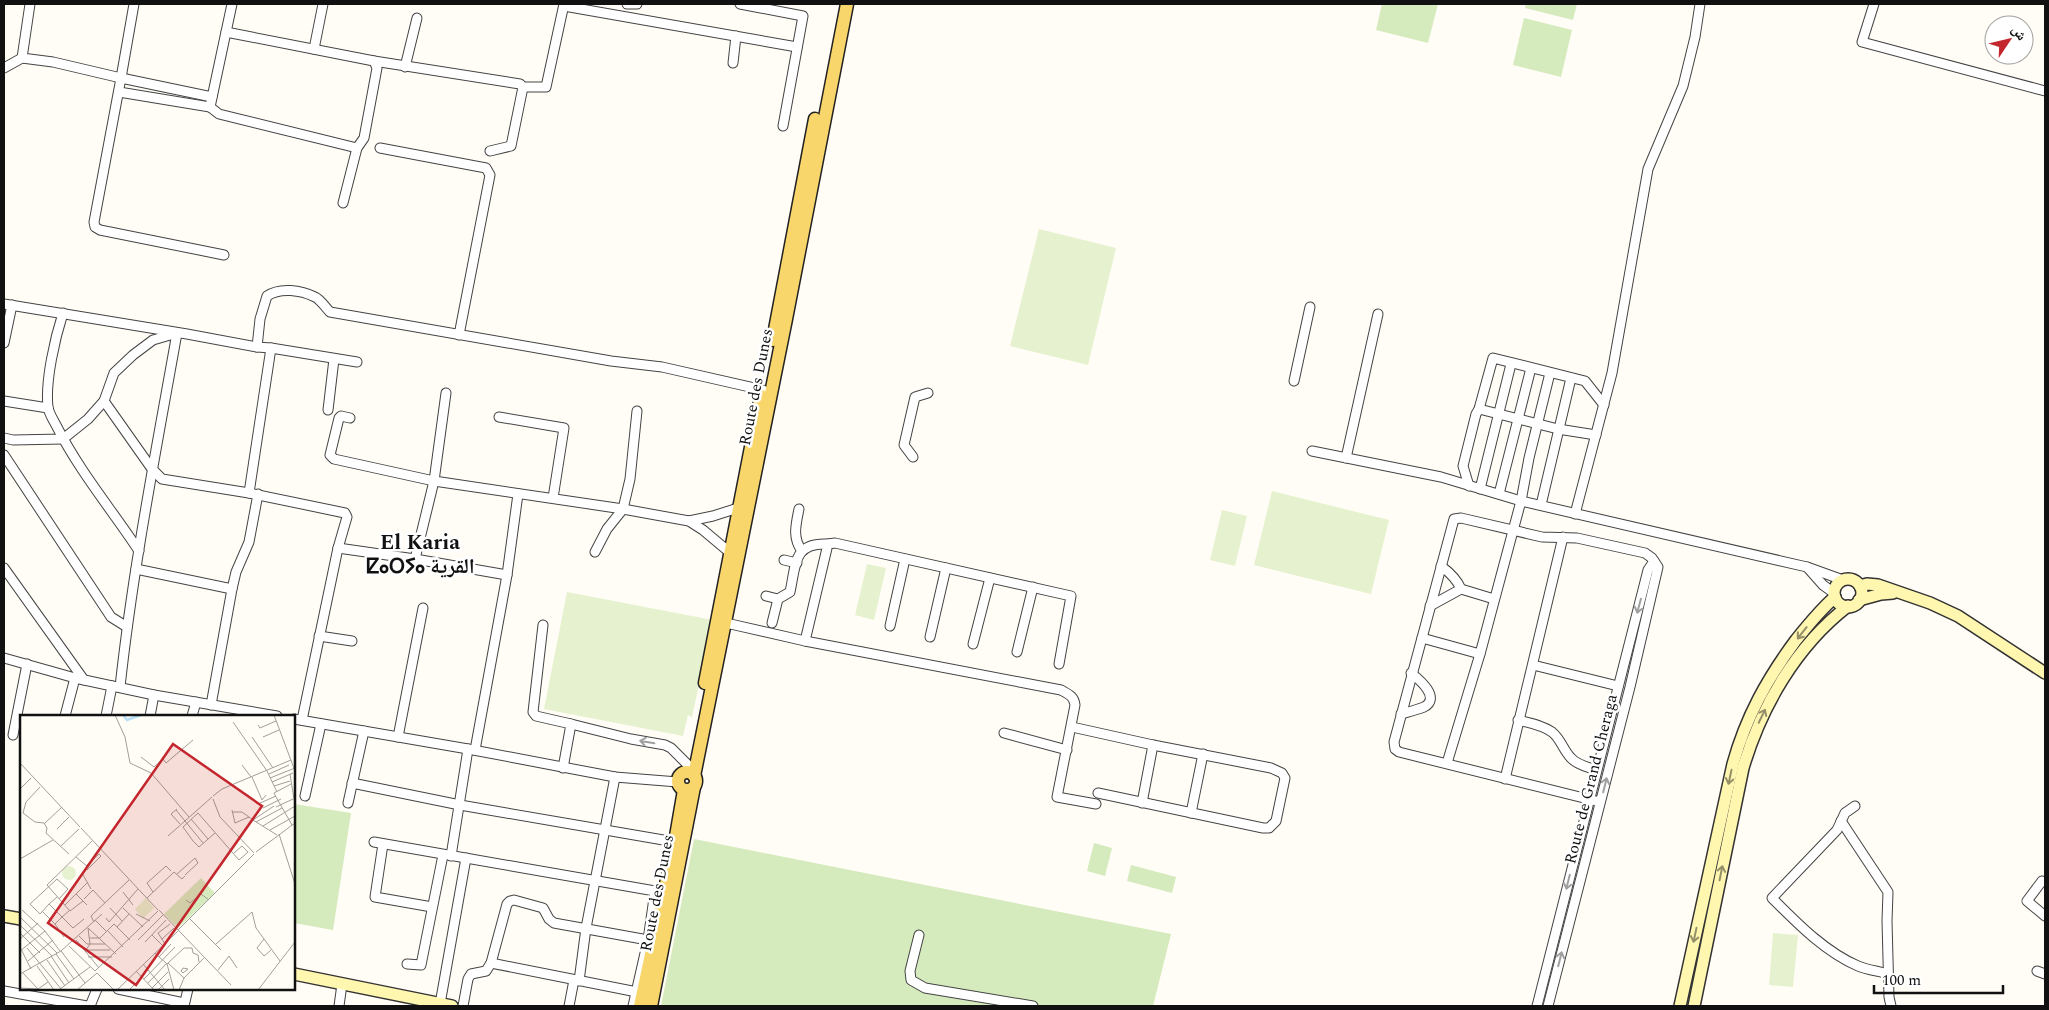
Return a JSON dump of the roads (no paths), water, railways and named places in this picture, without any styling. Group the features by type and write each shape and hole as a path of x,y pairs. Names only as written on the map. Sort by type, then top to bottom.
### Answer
{"main road":[{"name":"Route des Dunes","path":"651,1006 687,779 726,623 738,508 763,390 838,4"},
{"name":"Route des Dunes","path":"640,1006 660,892 675,842 847,4"}],"street":[{"path":"22,58 30,4"},
{"path":"134,4 94,222 95,227 100,230 224,255"},
{"path":"210,107 232,4"},
{"path":"314,49 323,4"},
{"path":"627,4 637,4"},
{"path":"740,4 803,16 783,126"},
{"path":"1575,514 1612,373 1648,169 1683,86 1695,36 1700,4"},
{"path":"1874,4 1862,42 2045,91"},
{"path":"226,32 405,68 520,84 523,87 546,87 564,5 697,31 797,47"},
{"path":"405,68 417,18"},
{"path":"733,64 736,36"},
{"path":"4,68 22,58 53,62 212,97"},
{"path":"343,203 357,148 364,138 377,68 374,62"},
{"path":"490,151 511,146 523,87"},
{"path":"118,92 210,107 219,114 357,148"},
{"path":"380,148 486,168 489,171 490,175 459,335"},
{"path":"257,347 260,319 267,296 280,290 316,297 330,312 611,361 662,367 763,390"},
{"path":"4,343 8,304 257,347 357,362"},
{"path":"1294,381 1310,307"},
{"path":"63,313 48,384 48,408 86,478 113,511 139,551"},
{"path":"1346,458 1378,314"},
{"path":"4,438 22,440 64,439 88,419 104,401 114,373 133,355 153,340 177,333"},
{"path":"106,715 116,686 127,627 152,469 177,333"},
{"path":"211,705 232,589 236,572 249,542 271,348"},
{"path":"1469,486 1463,466 1492,358 1588,382 1604,405"},
{"path":"328,410 334,359"},
{"path":"1480,489 1512,364"},
{"path":"1499,494 1531,368"},
{"path":"1447,763 1480,654 1521,501 1524,477 1550,374"},
{"path":"1541,506 1571,378"},
{"path":"416,558 434,481 446,393"},
{"path":"914,457 904,445 908,426 915,398 928,393"},
{"path":"4,401 48,408"},
{"path":"104,401 152,469 162,479 254,494 345,513 347,517 298,720 616,777 687,779 672,748 665,745 536,716 533,712 543,625"},
{"path":"1479,409 1558,429 1596,435"},
{"path":"595,552 607,529 623,509 630,479 637,412"},
{"path":"350,418 341,416 339,418 331,458 434,481 553,498 689,521 738,508"},
{"path":"499,417 564,428 553,498"},
{"path":"1312,451 1441,477 1541,506 1807,567 1844,580 1854,580 1860,586 1859,600"},
{"path":"4,455 111,617 127,627"},
{"path":"407,964 421,965 432,907 460,805 507,575 518,494"},
{"path":"799,509 796,535 797,544 802,550"},
{"path":"1537,1006 1588,800 1648,570 1654,561 1645,553 1563,537 1542,538 1461,518 1454,519 1411,673 1394,745 1397,751 1504,779 1588,800 1600,802"},
{"path":"689,521 734,556"},
{"path":"1504,779 1563,537"},
{"path":"766,596 778,599 790,592 802,550 817,543 835,543 1033,587 1071,596 1059,664"},
{"path":"805,641 828,544"},
{"path":"338,548 416,558 507,575"},
{"path":"890,626 905,559"},
{"path":"784,560 797,563"},
{"name":"Route de Grand Cheraga","path":"1548,1006 1658,570 1654,561"},
{"path":"1441,566 1449,572 1461,589 1494,599"},
{"path":"1807,567 1841,605 1852,606 1859,600 1882,594 1897,593"},
{"path":"4,568 79,679"},
{"path":"930,638 946,568"},
{"path":"136,569 232,589"},
{"path":"973,644 990,578"},
{"path":"1680,1006 1733,764 1742,734 1758,698 1778,664 1815,616 1834,595 1836,585 1844,580"},
{"path":"1860,586 1872,584 1930,603 1958,616 2045,673"},
{"path":"1017,652 1033,587"},
{"path":"1430,606 1461,589"},
{"path":"772,623 778,599"},
{"path":"1694,1006 1743,768 1752,738 1768,703 1789,670 1822,629 1848,606"},
{"path":"398,737 423,608"},
{"path":"726,623 805,641 1061,690 1075,700 1072,726 1057,797 1096,804"},
{"path":"319,636 352,641"},
{"path":"1422,638 1480,654"},
{"path":"4,658 79,679 211,705 236,713 263,715"},
{"path":"13,735 27,664"},
{"path":"1533,665 1618,686"},
{"path":"1401,714 1424,707 1429,703 1430,698 1426,686 1411,673"},
{"path":"65,715 79,679"},
{"path":"150,715 154,695"},
{"path":"192,715 196,702"},
{"path":"1518,720 1547,729 1558,738 1571,758 1579,764 1596,770"},
{"path":"305,796 321,724"},
{"path":"564,768 572,724"},
{"path":"1072,726 1153,745 1277,770 1285,778 1276,821 1269,828 1098,793"},
{"path":"348,803 364,731"},
{"path":"1004,733 1067,750"},
{"path":"1142,803 1153,745"},
{"path":"1191,813 1202,754"},
{"path":"569,1006 576,980 616,777"},
{"path":"352,783 460,805 675,842"},
{"path":"1855,806 1845,812 1837,830 1772,898 1796,922 1832,950 1858,966 1888,974"},
{"path":"1841,822 1888,892 1886,921 1891,1006"},
{"path":"432,907 375,897 378,843 660,892 633,1006"},
{"path":"295,974 446,1005 466,858"},
{"path":"2042,881 2027,901 2045,916"},
{"path":"463,1006 471,974 486,971 491,963 507,904 510,901 514,900 543,908 549,919 554,922 648,940"},
{"path":"4,916 20,919"},
{"path":"919,935 910,971 912,980 918,985 925,988 1033,1006"},
{"path":"491,963 637,992"},
{"path":"339,1006 342,984"},
{"path":"4,991 88,1006 96,990"},
{"path":"122,990 184,1005 188,990"}],"district":[{"name":"El Karia ⵇⴰⵔⵢⴰ القرية","path":"420,555"}]}
